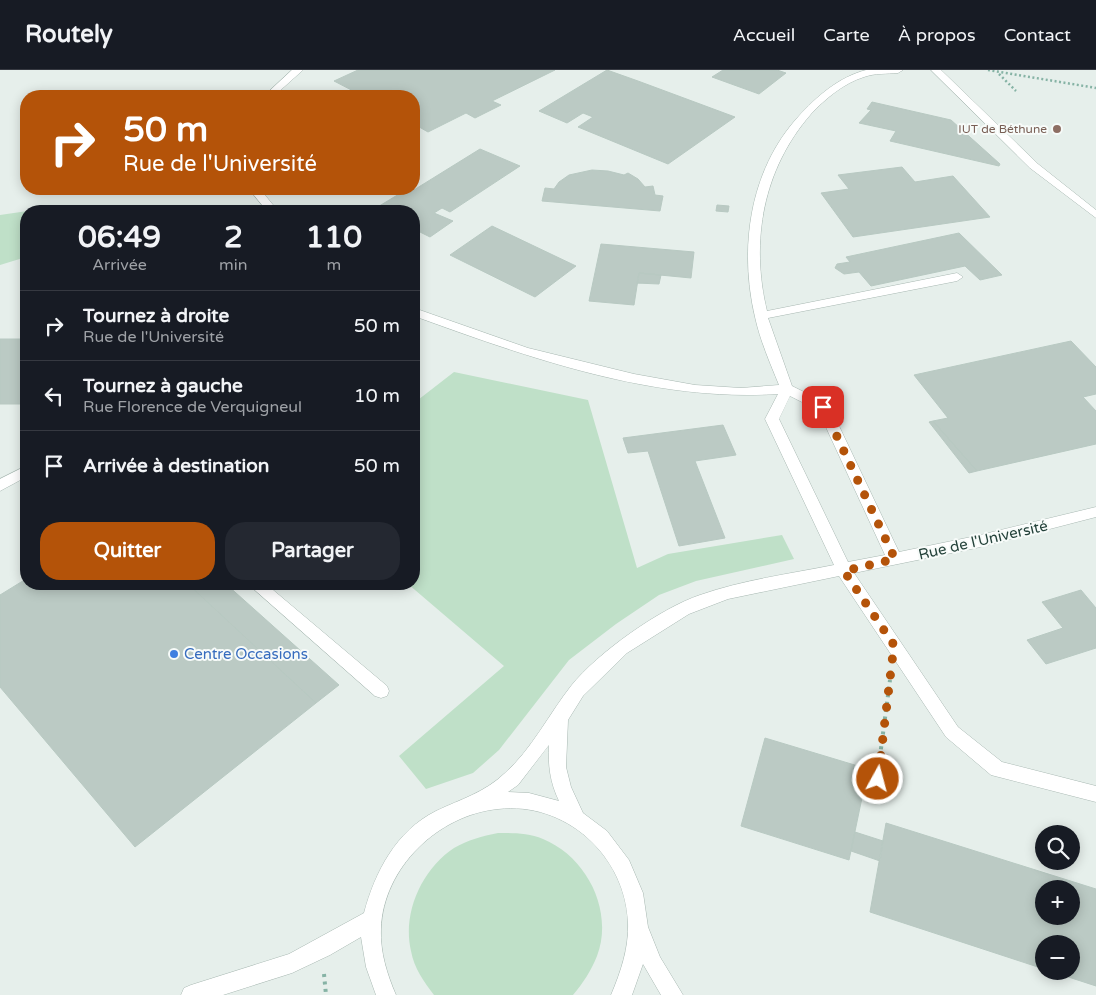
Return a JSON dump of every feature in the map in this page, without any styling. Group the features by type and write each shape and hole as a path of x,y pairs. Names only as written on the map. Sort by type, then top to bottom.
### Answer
{"street":[{"path":"276,90 298,70"},
{"path":"842,70 858,75"},
{"path":"898,70 858,75 834,88 813,106 795,127 779,154 763,188 754,224 752,249 760,316 787,389 772,419 844,571 952,732 998,769 1096,794"},
{"path":"936,70 1034,166 1096,215"},
{"path":"259,195 268,205"},
{"path":"760,316 957,277"},
{"path":"420,314 524,351 634,378 695,389 741,392 787,389 823,407 895,559"},
{"path":"0,486 20,474"},
{"name":"Rue de l'Université","path":"481,802 512,779 559,719 577,691 594,672 621,648 683,609 703,600 728,593 844,571 976,542 1096,512"},
{"path":"263,590 381,691"},
{"path":"559,719 557,766 562,788 576,817"},
{"path":"386,995 376,973 372,946 372,919 379,891 392,864 409,842 430,823 454,810 481,802 513,799 546,804 576,817 601,837 622,863 634,894 639,929 653,964 673,995"},
{"path":"191,995 292,963 323,948 372,919"},
{"path":"621,995 629,980 636,955 639,929"}],"path":[{"path":"988,70 1096,88"},
{"path":"999,73 1016,91"},
{"path":"878,779 894,645"}],"green space":[{"path":"20,212 20,259 0,265 0,215"},
{"path":"454,372 588,400 637,568 668,554 782,535 794,559 696,581 659,595 616,624 569,660 499,750 473,773 426,789 399,756 504,666 415,590 420,590 420,398"},
{"path":"498,833 532,836 559,847 584,872 593,887 602,921 601,939 592,967 573,995 434,995 417,969 412,957 409,922 417,893 424,880 443,857 454,848 486,835"}],"building":[{"path":"358,70 555,70 492,101 501,105 475,118 466,113 428,132 420,127 420,90 351,90 334,81"},
{"path":"607,70 735,117 668,164 578,127 593,117 583,113 567,123 539,111"},
{"path":"723,70 777,70 786,73 759,94 712,77"},
{"path":"872,102 951,120 1000,164 999,166 890,141 896,131 859,123 871,110 867,109"},
{"path":"480,149 520,166 450,212 442,208 434,213 453,221 430,237 420,232 420,205 381,205 397,195 420,195 420,186"},
{"path":"902,167 915,182 953,176 990,217 853,237 821,193 849,189 838,175"},
{"path":"592,170 624,175 628,173 638,179 645,187 653,186 655,195 663,196 660,211 542,201 545,188 554,189 559,182 569,175"},
{"path":"717,205 729,206 728,212 716,211"},
{"path":"492,226 576,266 535,297 450,255"},
{"path":"959,233 1002,275 980,280 965,266 871,286 859,272 844,274 835,268 837,264 850,262 846,257"},
{"path":"601,244 694,252 691,278 639,273 634,305 589,301"},
{"path":"639,273 661,275 659,284 637,283"},
{"path":"0,339 20,339 20,404 0,404"},
{"path":"1071,341 1096,367 1096,394 1083,397 1096,411 1096,444 977,471 933,421 948,418 914,375"},
{"path":"933,421 977,471 969,473 929,422"},
{"path":"723,425 736,455 695,461 725,538 679,546 648,451 628,453 623,438"},
{"path":"20,583 20,590 194,590 316,703 135,847 0,687 0,595"},
{"path":"194,590 233,590 339,685 316,703"},
{"path":"1081,590 1096,608 1096,648 1046,664 1027,640 1063,628 1042,602"},
{"path":"765,738 868,769 849,860 741,826"},
{"path":"886,823 1067,880 1035,880 1035,925 1080,925 1080,884 1096,889 1096,986 1078,980 1080,980 1080,935 1035,935 1035,966 870,912"},
{"path":"855,832 883,841 880,861 851,851"}],"place":[{"name":"IUT de Béthune","path":"1057,129"},
{"name":"Centre Occasions","path":"174,654"}],"route":[{"path":"823,407 888,548 895,559 844,571 894,645 878,779"}]}
